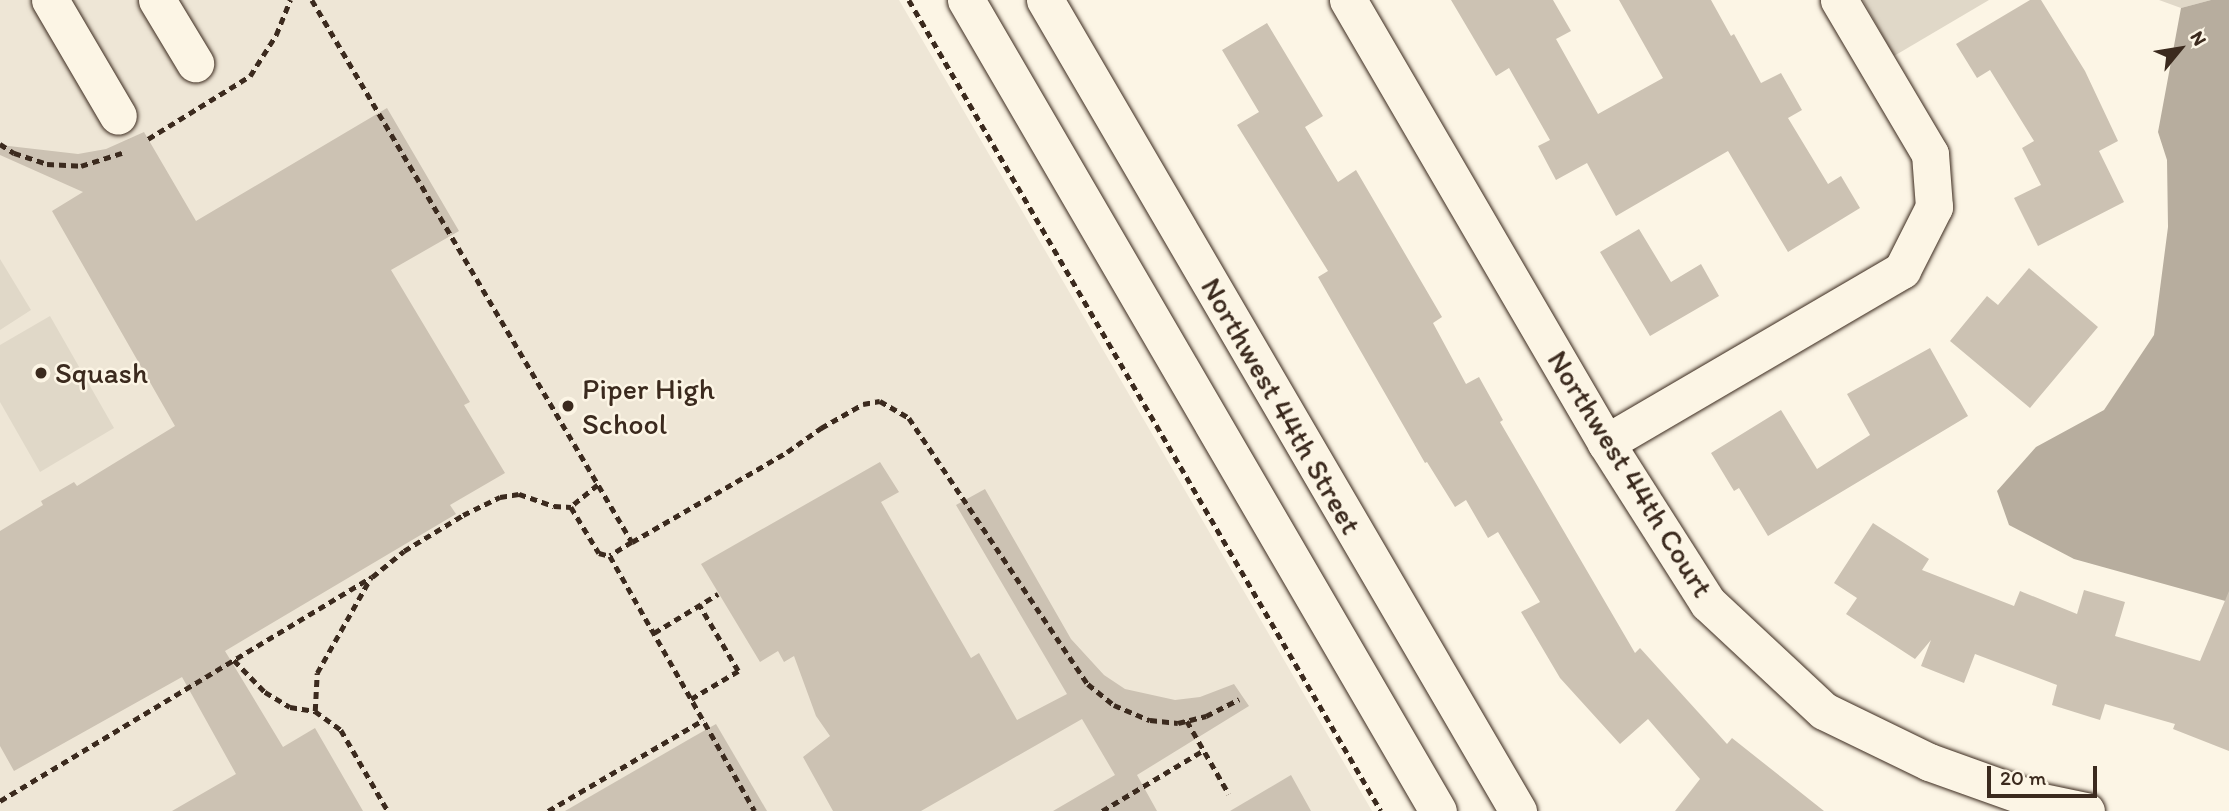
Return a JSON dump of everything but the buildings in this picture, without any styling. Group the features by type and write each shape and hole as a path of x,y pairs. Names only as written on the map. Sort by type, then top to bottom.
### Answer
{"street":[{"path":"50,0 127,130"},
{"path":"157,0 195,63"},
{"path":"966,0 1438,811"},
{"name":"Northwest 44th Street","path":"1045,0 1518,811"},
{"name":"Northwest 44th Court","path":"1348,0 1606,443 1708,603 1824,711 1929,762 2038,806 2086,811"},
{"path":"1606,443 1902,270 1934,207 1930,154 1839,0"}],"path":[{"path":"127,130 250,76 276,36 290,0"},
{"path":"312,0 632,542"},
{"path":"909,0 1381,811"},
{"path":"0,144 14,153 47,164 81,166 126,151"},
{"path":"610,556 787,453 831,422 863,404 880,401 909,418 1088,684 1114,705 1150,720 1187,721 1206,716 1239,699"},
{"path":"0,801 372,577 404,551 500,497 519,494 554,506 572,507 598,485"},
{"path":"572,507 599,552 610,556 755,811"},
{"path":"315,711 317,674 372,577"},
{"path":"654,633 718,594"},
{"path":"691,699 737,671 699,605"},
{"path":"234,660 265,692 290,707 315,711 341,730 387,811"},
{"path":"548,811 703,720"},
{"path":"1187,721 1229,794"},
{"path":"1102,811 1204,750"}],"shaded area":[{"name":"Piper High School","path":"0,0 899,0 1372,811 0,811"},
{"path":"1863,0 1989,0 1894,56"},
{"path":"2159,0 2211,0 2181,8"},
{"path":"2211,0 2229,0 2229,602 2074,559 2009,525 1997,491 2036,447 2104,410 2154,335 2168,227 2167,160 2158,132 2181,8"},
{"path":"0,259 31,310 0,330"},
{"name":"Squash","path":"50,316 114,428 40,472 0,402 0,345"}],"place":[{"name":"Squash","path":"41,373"},
{"name":"Piper High School","path":"568,406"}]}
